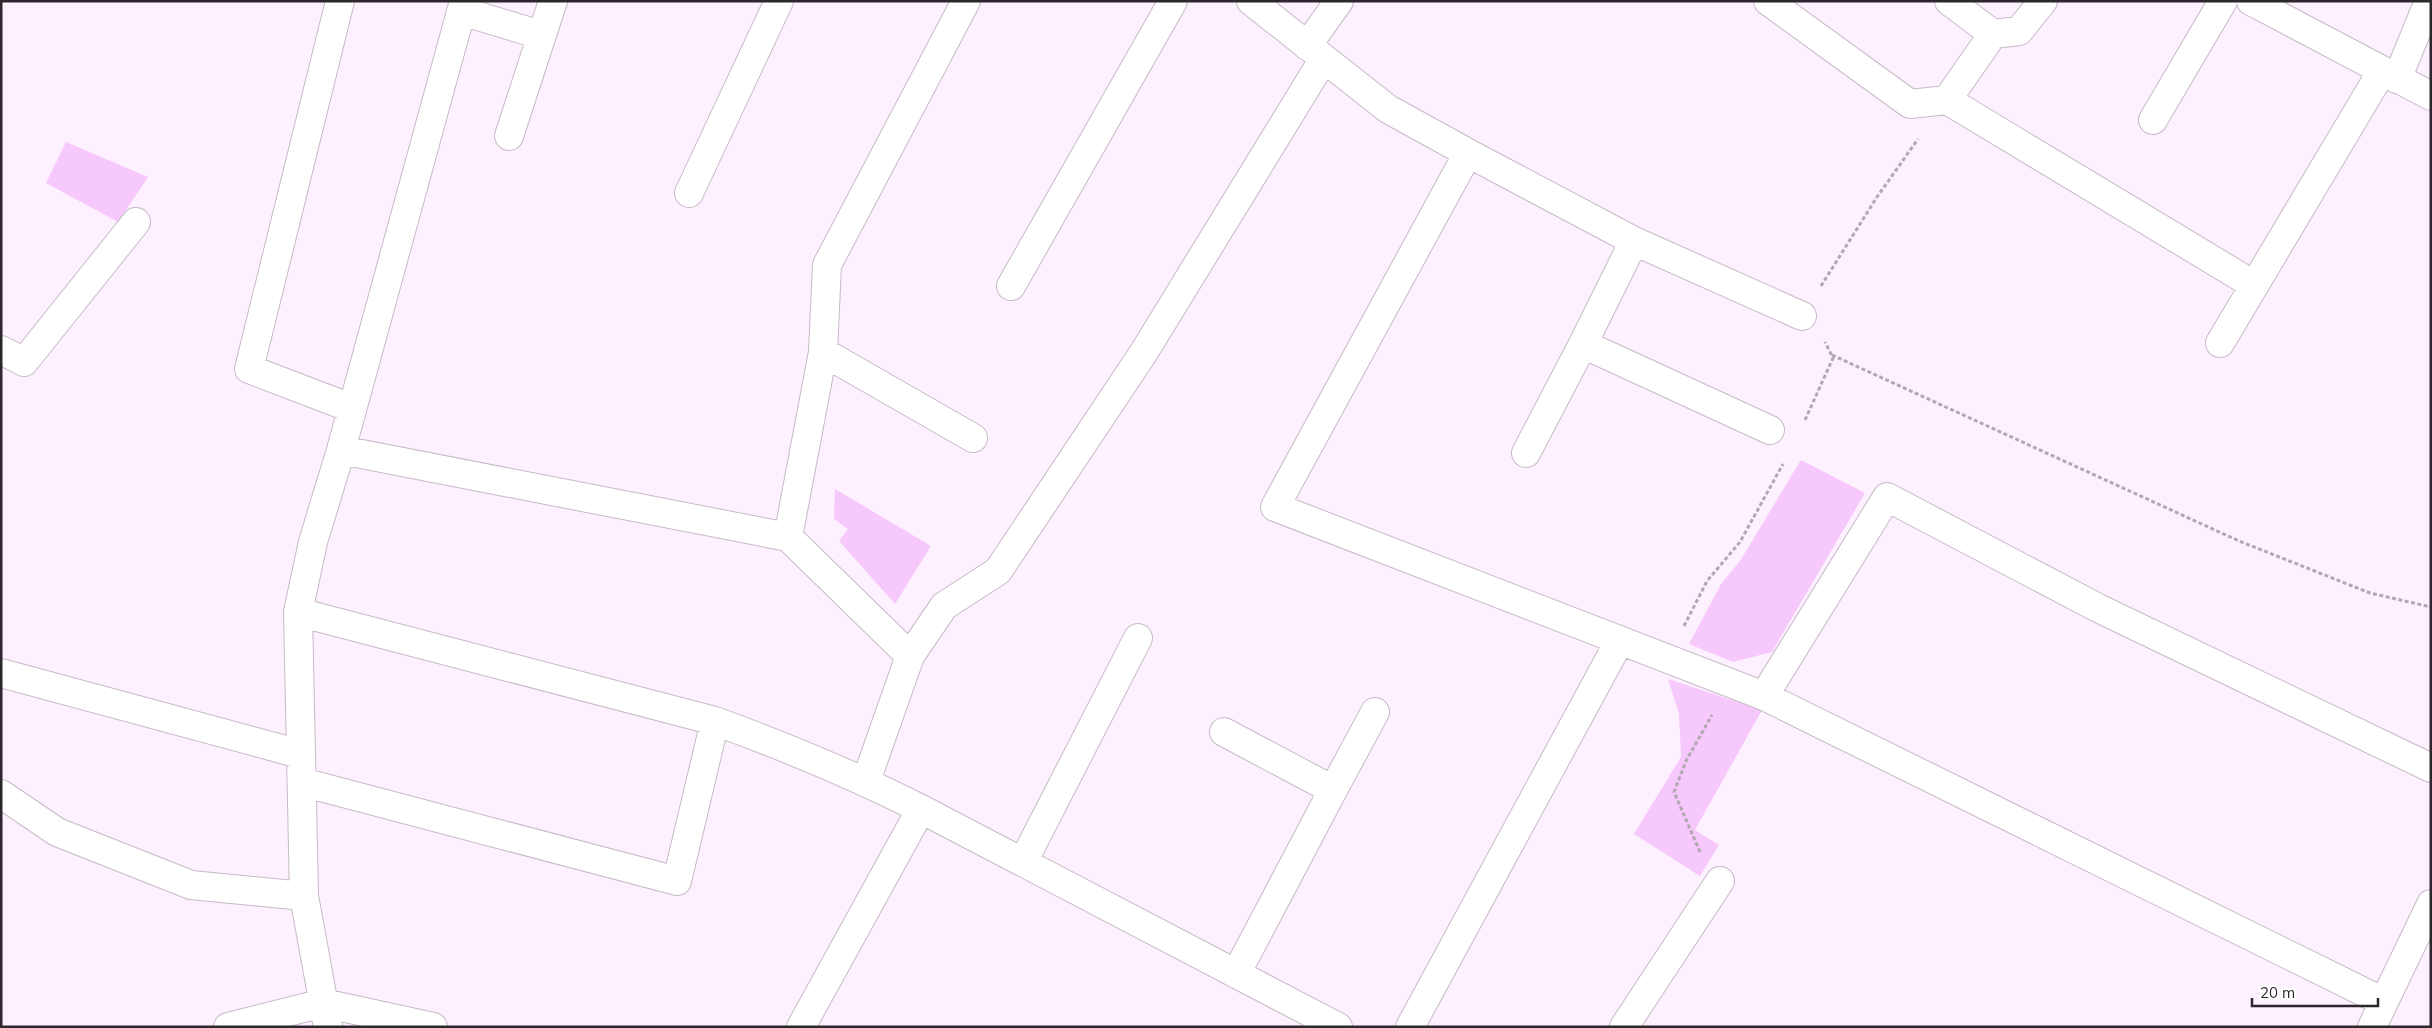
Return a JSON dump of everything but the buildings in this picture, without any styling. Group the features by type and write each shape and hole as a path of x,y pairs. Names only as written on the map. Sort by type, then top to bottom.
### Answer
{"street":[{"path":"340,1 249,368 352,408"},
{"path":"509,136 553,1"},
{"path":"689,193 779,1"},
{"path":"788,537 823,352 827,265 966,1"},
{"path":"1011,286 1173,1"},
{"path":"1251,1 1388,109 1634,241 1802,316"},
{"path":"866,782 910,656 944,606 998,571 1144,352 1315,53 1339,1"},
{"path":"1768,1 1910,104 1946,100 2254,285"},
{"path":"1949,1 1993,34 2019,31 2043,1"},
{"path":"2153,120 2223,1"},
{"path":"2251,1 2431,96"},
{"path":"2220,343 2254,285 2390,75 2430,1"},
{"path":"326,1015 304,896 300,754 298,612 313,542 341,450 462,6 541,35"},
{"path":"1946,100 1993,34"},
{"path":"1468,153 1275,507 1764,696 2384,1002"},
{"path":"1,350 24,362 136,222"},
{"path":"1526,453 1634,241"},
{"path":"1583,344 1770,430"},
{"path":"823,352 973,438"},
{"path":"341,450 788,537 910,656"},
{"path":"1764,696 1886,497 2098,608 2431,768"},
{"path":"298,612 715,721 782,745 866,782 921,809 1338,1027"},
{"path":"1022,862 1138,638"},
{"path":"1410,1027 1620,640"},
{"path":"1,673 300,754"},
{"path":"1236,974 1375,712"},
{"path":"302,782 677,881 715,721"},
{"path":"1224,732 1333,790"},
{"path":"1,794 57,832 191,885 304,896"},
{"path":"801,1027 921,809"},
{"path":"1624,1027 1720,881"},
{"path":"2372,1027 2431,904"},
{"path":"228,1027 326,1015 434,1027"}],"path":[{"path":"1803,424 1833,358 1817,327 1802,316 1877,197 1946,100"},
{"path":"1832,355 2239,541 2370,593 2431,606"},
{"path":"1667,658 1707,581 1740,542 1787,458"},
{"path":"1720,881 1706,866 1674,792 1686,761 1731,683"}],"shaded area":[{"path":"66,142 148,177 118,222 46,183"},
{"path":"1801,460 1865,493 1772,652 1733,662 1689,644 1721,584 1740,561"},
{"path":"835,489 931,546 895,604 839,541 848,529 834,519"},
{"path":"1668,679 1762,710 1695,830 1719,845 1700,876 1634,834 1681,757 1679,714"}]}
